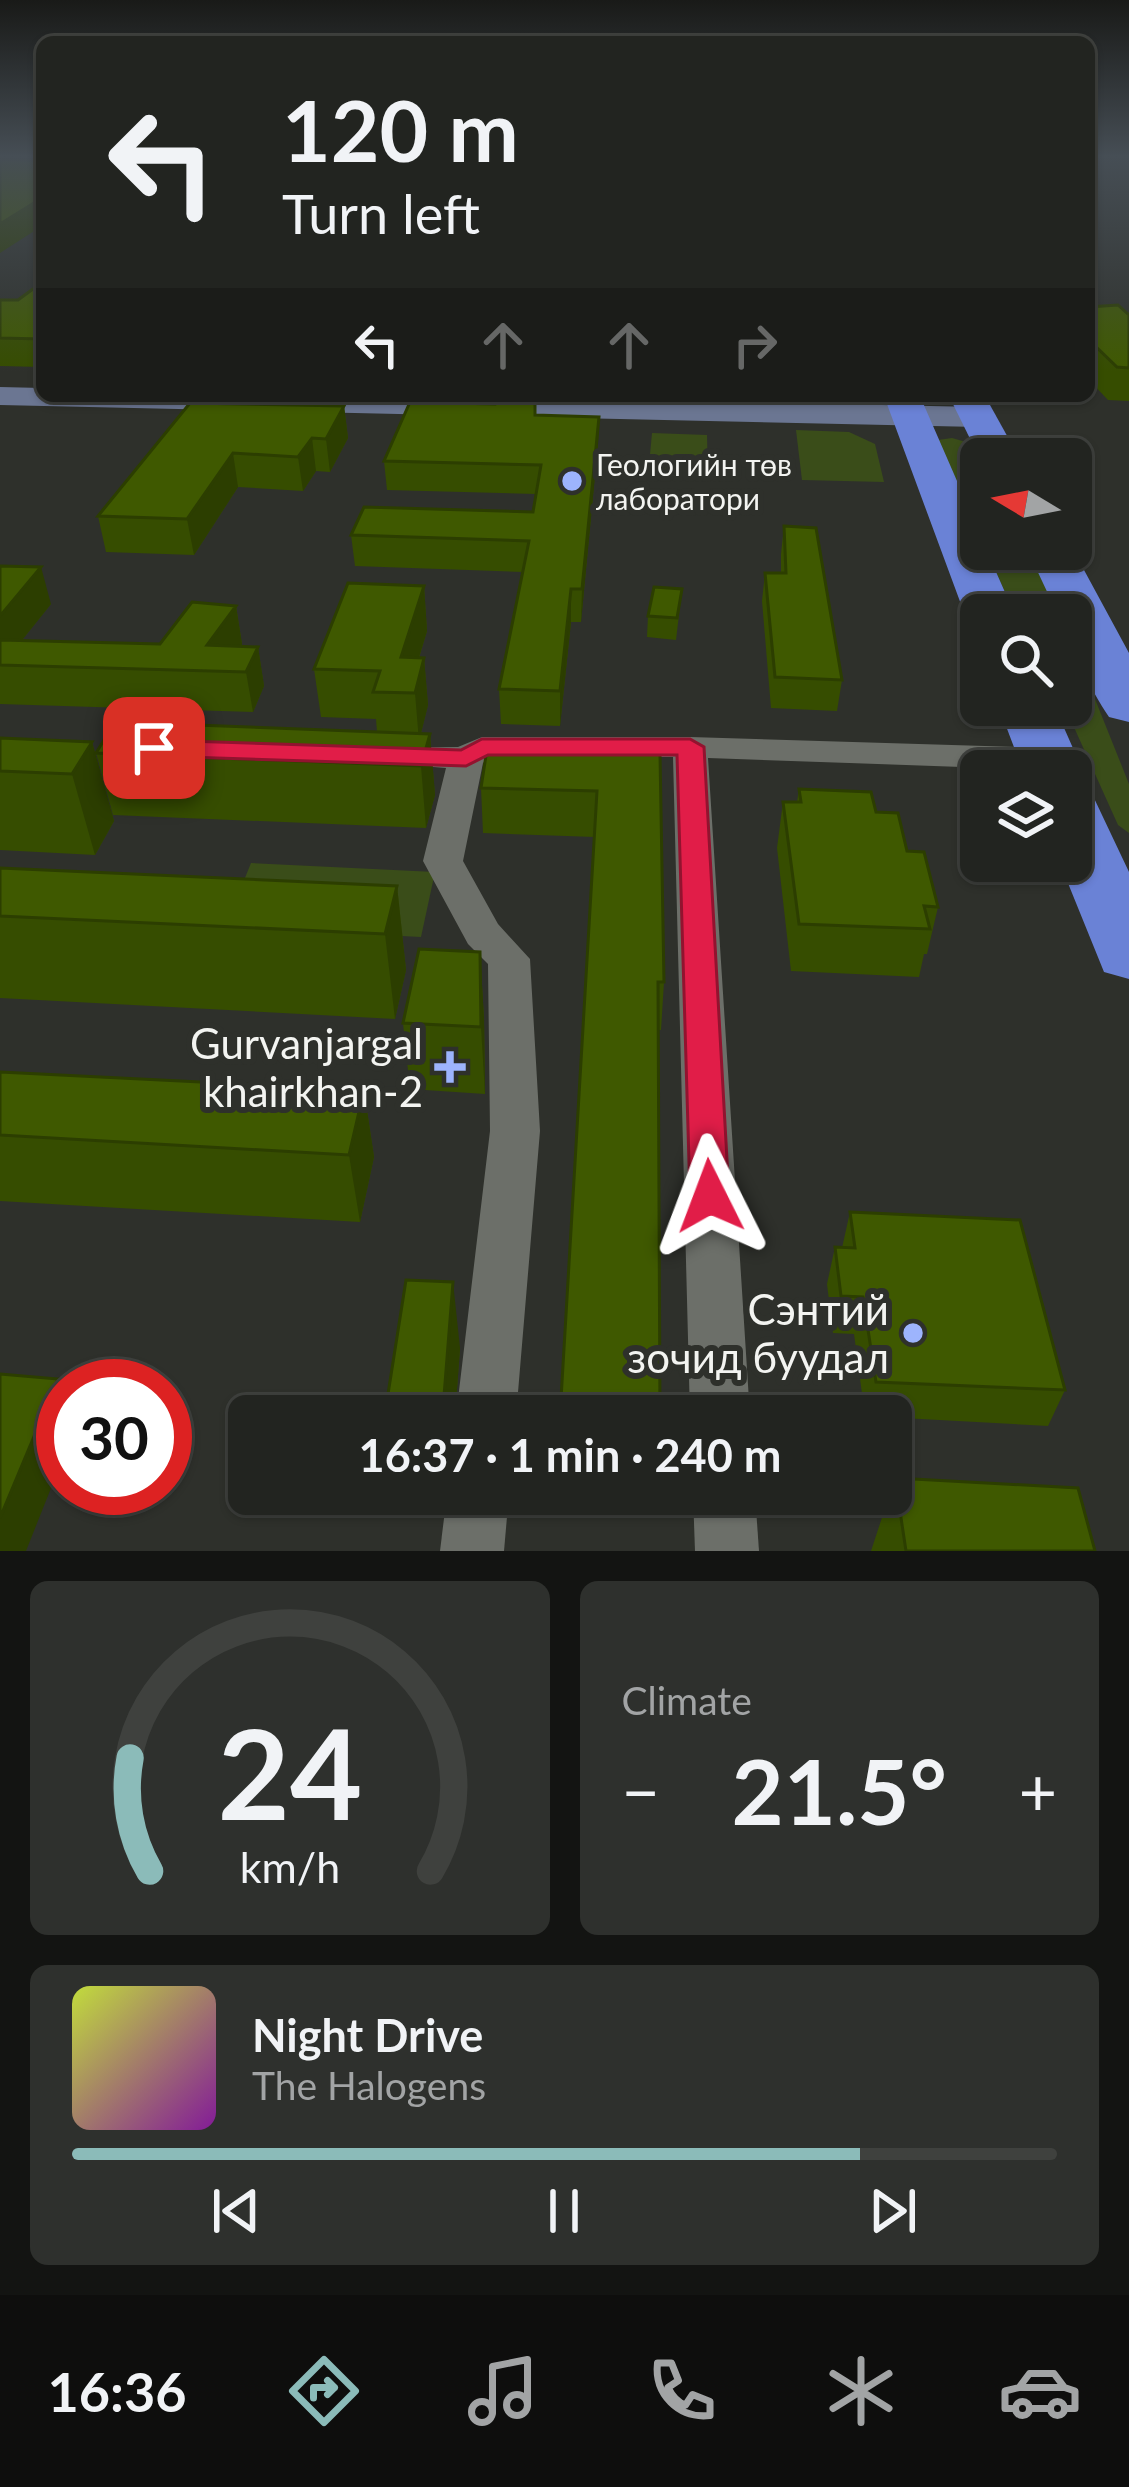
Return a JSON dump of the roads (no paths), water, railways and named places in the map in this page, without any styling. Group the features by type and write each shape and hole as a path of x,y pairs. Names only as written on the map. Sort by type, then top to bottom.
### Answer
{"highway":[{"path":"909,412 982,594"},
{"path":"1061,570 1129,705"},
{"path":"1036,726 1093,847"}],"main road":[{"path":"0,396 36,397"},
{"path":"298,402 909,412"},
{"path":"514,402 909,412 982,424"}],"street":[{"path":"357,754 466,758 482,747 690,747 1093,847"},
{"path":"690,747 719,1395"},
{"path":"466,758 443,861 483,934 509,958 511,1002 514,1131 488,1395"},
{"path":"472,1551 476,1515"},
{"path":"725,1515 727,1551"}],"place":[{"name":"Геологийн төв лаборатори","path":"572,481"},
{"name":"Gurvanjargal khairkhan-2","path":"450,1067"},
{"name":"Сэнтий зочид буудал","path":"913,1333"}]}
